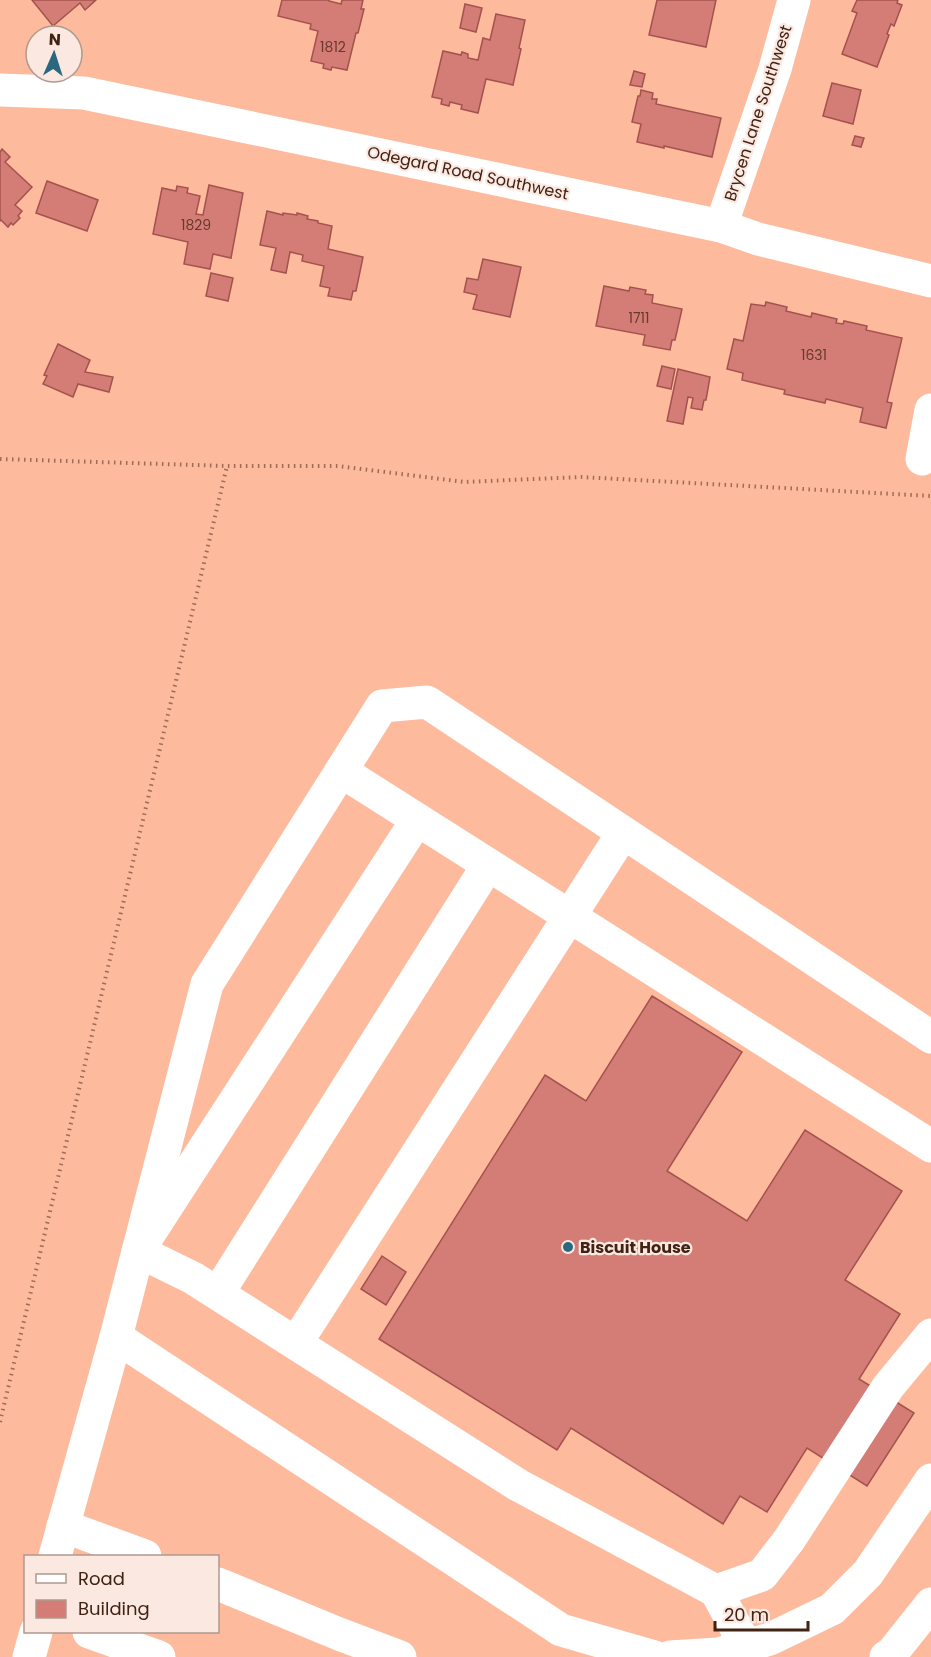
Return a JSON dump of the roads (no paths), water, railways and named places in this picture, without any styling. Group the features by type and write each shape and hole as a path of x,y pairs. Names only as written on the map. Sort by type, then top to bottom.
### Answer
{"street":[{"name":"Brycen Lane Southwest","path":"721,226 775,69 794,0"},
{"name":"Odegard Road Southwest","path":"0,90 84,93 721,226 758,239 931,281"},
{"path":"922,459 931,410"},
{"path":"134,1555 59,1541 116,1336 207,984 382,706 427,702 931,1037"},
{"path":"341,771 931,1146"},
{"path":"138,1251 417,820"},
{"path":"296,1343 624,833"},
{"path":"218,1293 488,865"},
{"path":"138,1251 218,1293 518,1485 716,1591 737,1651"},
{"path":"716,1591 762,1575 789,1540 888,1387 931,1335"},
{"path":"116,1336 561,1630 655,1657"},
{"path":"670,1657 737,1651 770,1639 832,1609 868,1573 931,1480"},
{"path":"219,1584 400,1657"},
{"path":"886,1657 892,1653 931,1604"},
{"path":"29,1657 36,1633"},
{"path":"92,1633 159,1657"}],"place":[{"name":"Biscuit House","path":"568,1247"}]}
